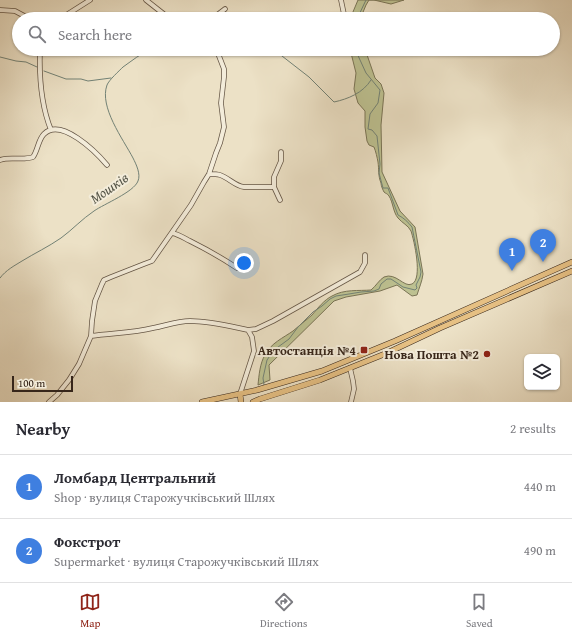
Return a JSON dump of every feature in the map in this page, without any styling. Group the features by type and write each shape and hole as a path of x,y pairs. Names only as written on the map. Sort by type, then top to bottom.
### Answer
{"main road":[{"path":"202,402 257,390 317,373 395,341 572,262"},
{"path":"253,402 320,380 387,353 440,328 572,271"},
{"path":"317,373 320,380"},
{"path":"240,394 241,402"}],"street":[{"path":"71,12 90,0"},
{"path":"146,0 161,12"},
{"path":"341,0 344,12"},
{"path":"221,12 225,9"},
{"path":"0,10 17,12"},
{"path":"40,56 39,68 42,93 51,130"},
{"path":"49,402 57,395 69,380 79,364 91,336 95,301 104,280 152,260 192,205 210,174 224,127 221,104 224,69 219,56"},
{"path":"0,160 33,156 36,153 40,140 45,134 51,130 61,130 69,133 91,148 107,165"},
{"path":"280,200 274,187 274,177 281,162 281,152"},
{"path":"210,174 218,174 244,188 274,187"},
{"path":"172,233 196,244 237,268"},
{"path":"91,336 129,332 190,321 224,325 248,330 256,329 360,272 365,263 365,255"},
{"path":"240,394 254,351 252,336 248,330"},
{"path":"350,368 354,389 351,402"}],"green space":[{"path":"358,0 369,0 363,12 353,12"},
{"path":"374,0 404,0 391,4"},
{"path":"352,56 367,56 375,78 381,84 384,93 381,125 382,172 400,211 415,227 423,274 422,280 417,295 412,296 397,285 380,291 346,297 334,301 269,365 270,380 258,385 259,373 263,358 268,351 274,344 312,315 321,304 329,298 346,291 371,290 382,278 388,276 396,278 409,285 415,281 417,275 417,259 411,231 398,218 390,198 382,187 374,147 369,145 367,141 365,111 358,103 354,89 356,73"}],"waterway":[{"path":"360,12 366,0"},
{"name":"Мошків","path":"0,278 10,268 65,235 85,217 131,189 138,181 138,169 113,123 106,103 105,94 107,85 112,78 123,67 139,56"},
{"name":"Мошків","path":"282,56 309,77 334,102 355,95 368,85 371,80"},
{"path":"264,385 263,378 267,360 274,350 289,339 298,327 313,312 330,299 336,296 374,291 379,289 381,284 387,279 391,279 403,287 415,290 417,288 416,285 421,272 412,227 406,220 398,215 388,188 383,188 379,173 380,164 377,136 372,130 368,129 370,114 378,103 380,90 366,73 358,56"},
{"path":"0,57 26,62 37,67"},
{"path":"44,71 66,79 81,79 88,81 111,78"}],"place":[{"name":"Фокстрот","path":"543,262"},
{"name":"Ломбард Центральний","path":"512,271"},
{"name":"Автостанція №4","path":"364,350"},
{"name":"Нова Пошта №2","path":"487,354"}]}
